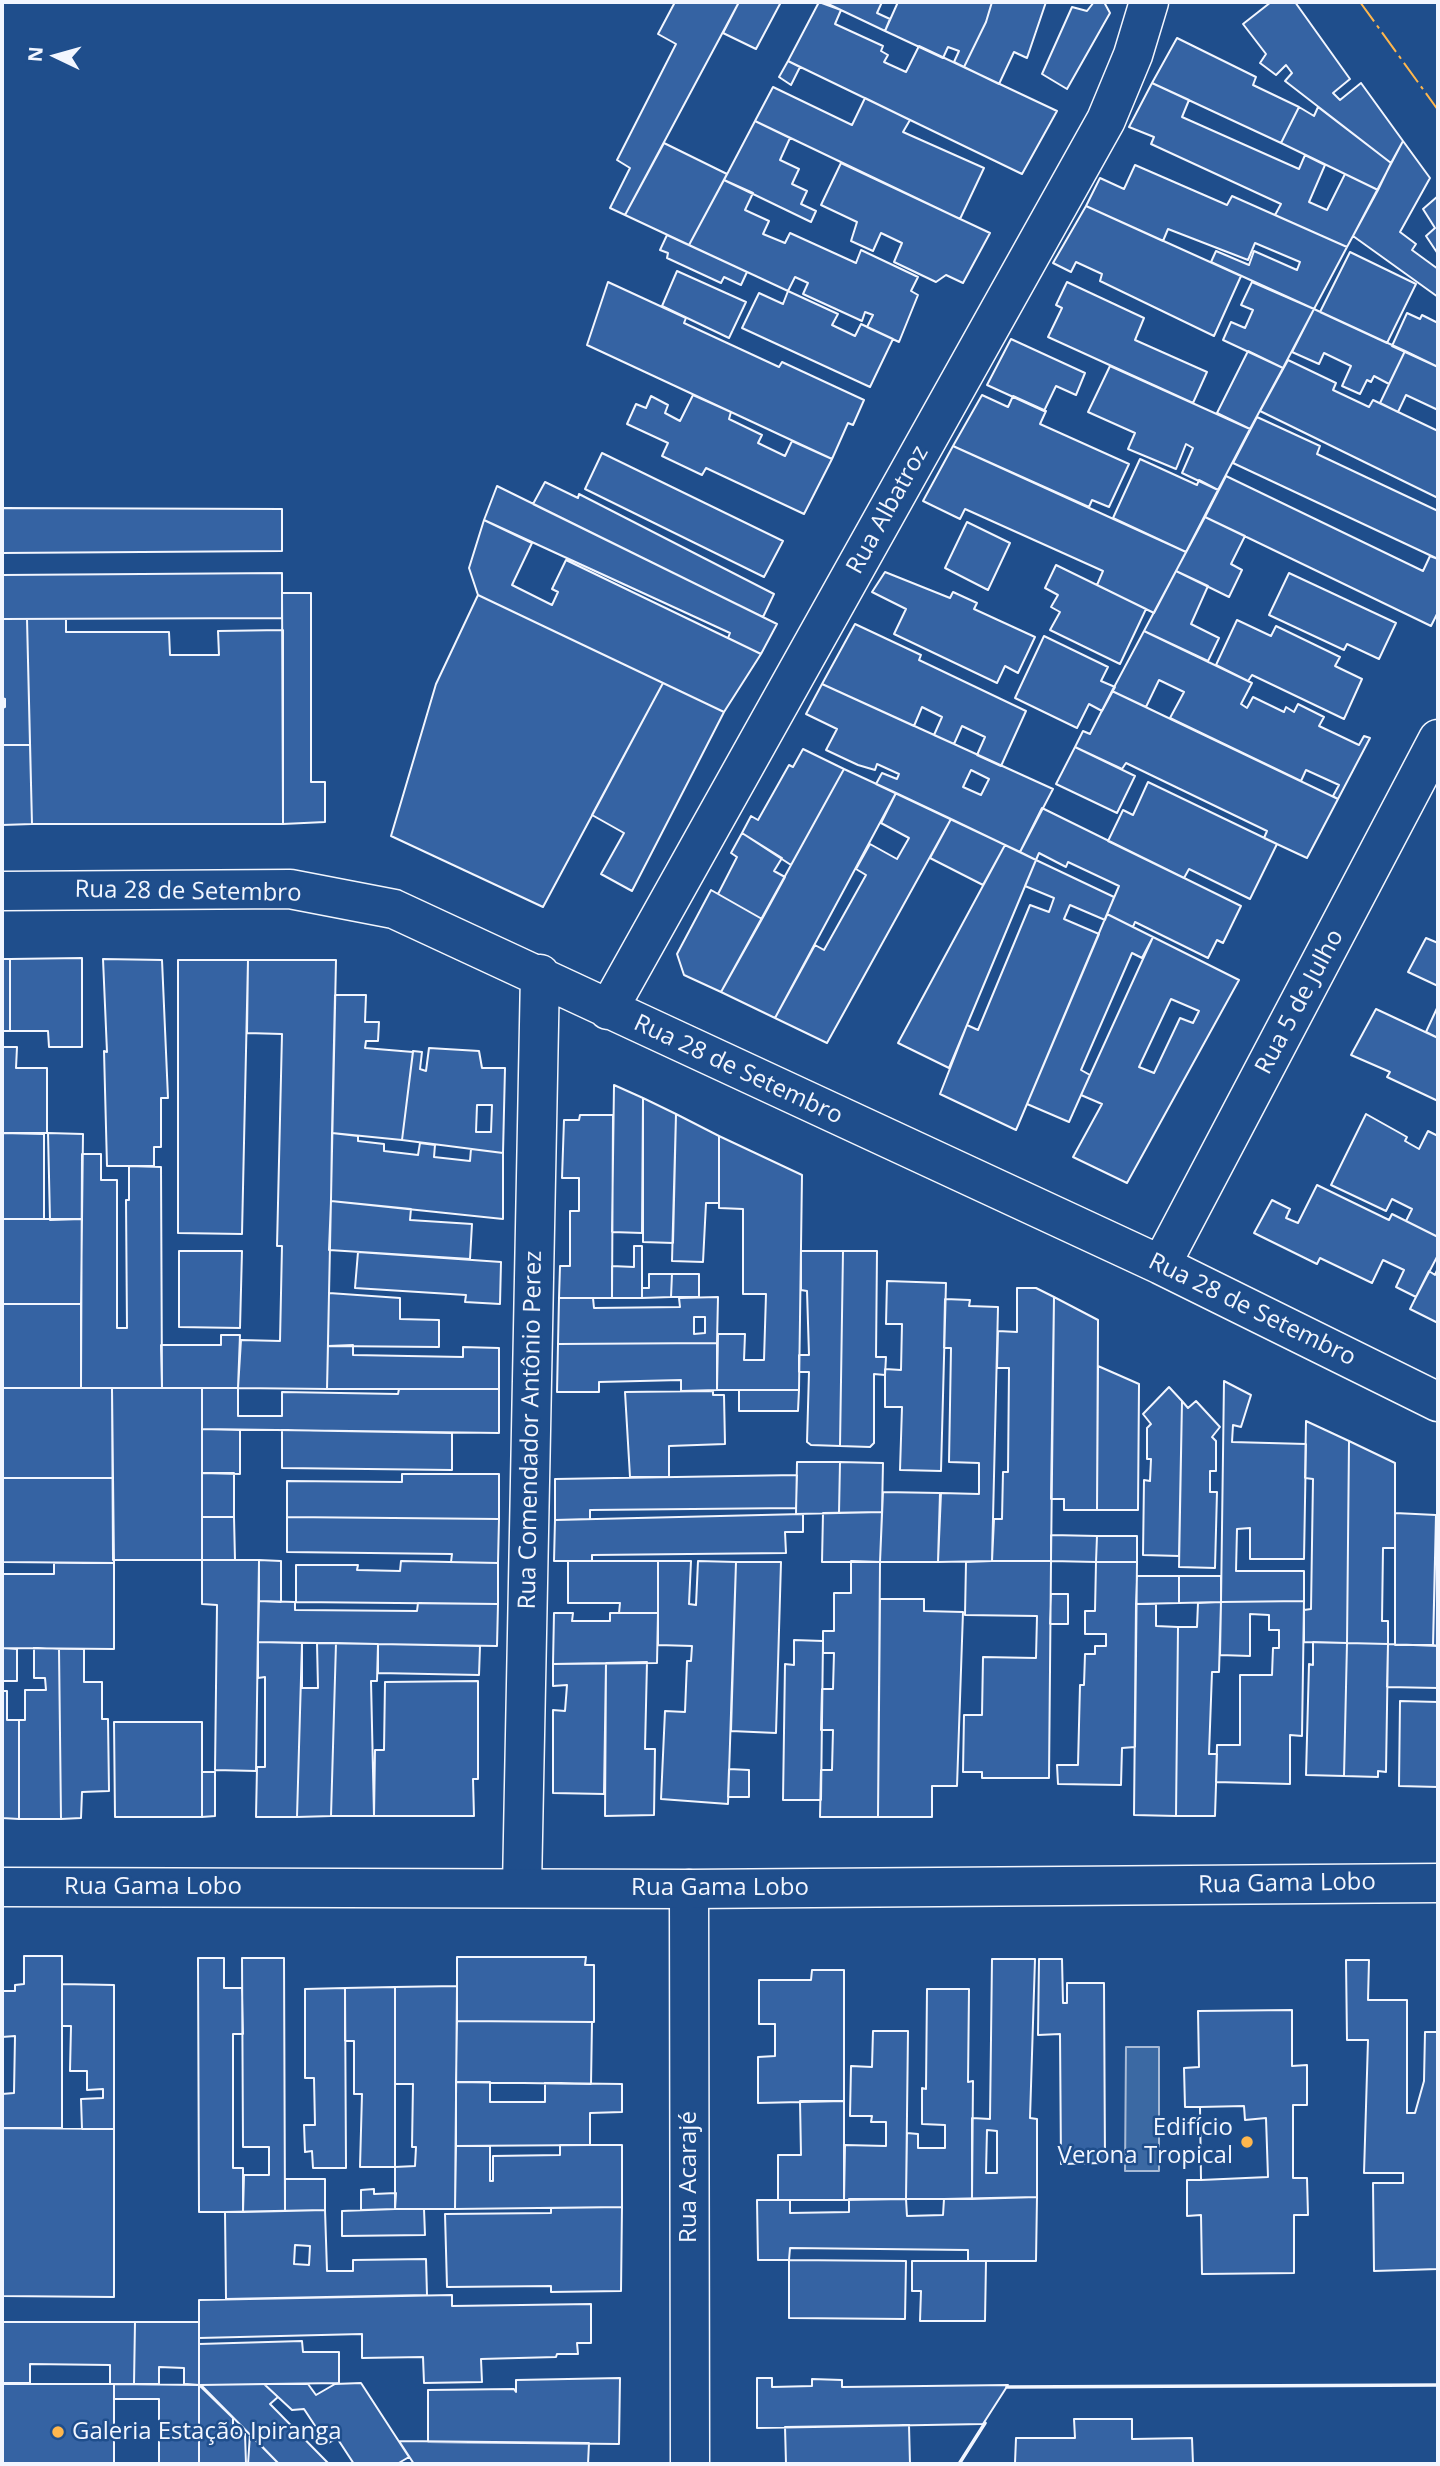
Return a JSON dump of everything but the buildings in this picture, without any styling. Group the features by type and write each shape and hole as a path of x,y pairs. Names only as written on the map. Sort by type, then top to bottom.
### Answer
{"street":[{"name":"Rua Albatroz","path":"608,1010 1106,120 1133,55 1149,2"},
{"name":"Rua 5 de Julho","path":"1161,1265 1438,739"},
{"name":"Rua 28 de Setembro","path":"2,891 290,889 394,909 540,974 608,1010 1161,1265 1438,1402"},
{"name":"Rua Comendador Antônio Perez","path":"523,1887 540,974"},
{"name":"Rua Gama Lobo","path":"2,1887 688,1889 1438,1883"},
{"name":"Rua Acarajé","path":"688,1889 690,2464"}],"water":[{"path":"1126,2047 1159,2047 1159,2171 1125,2171"}],"wall":[{"path":"1007,2387 1438,2385"},
{"path":"959,2464 985,2423"}],"power":[{"path":"1360,2 1438,110"}],"place":[{"name":"Edifício Verona Tropical","path":"1247,2142"},
{"name":"Galeria Estação Ipiranga","path":"58,2432"}]}
